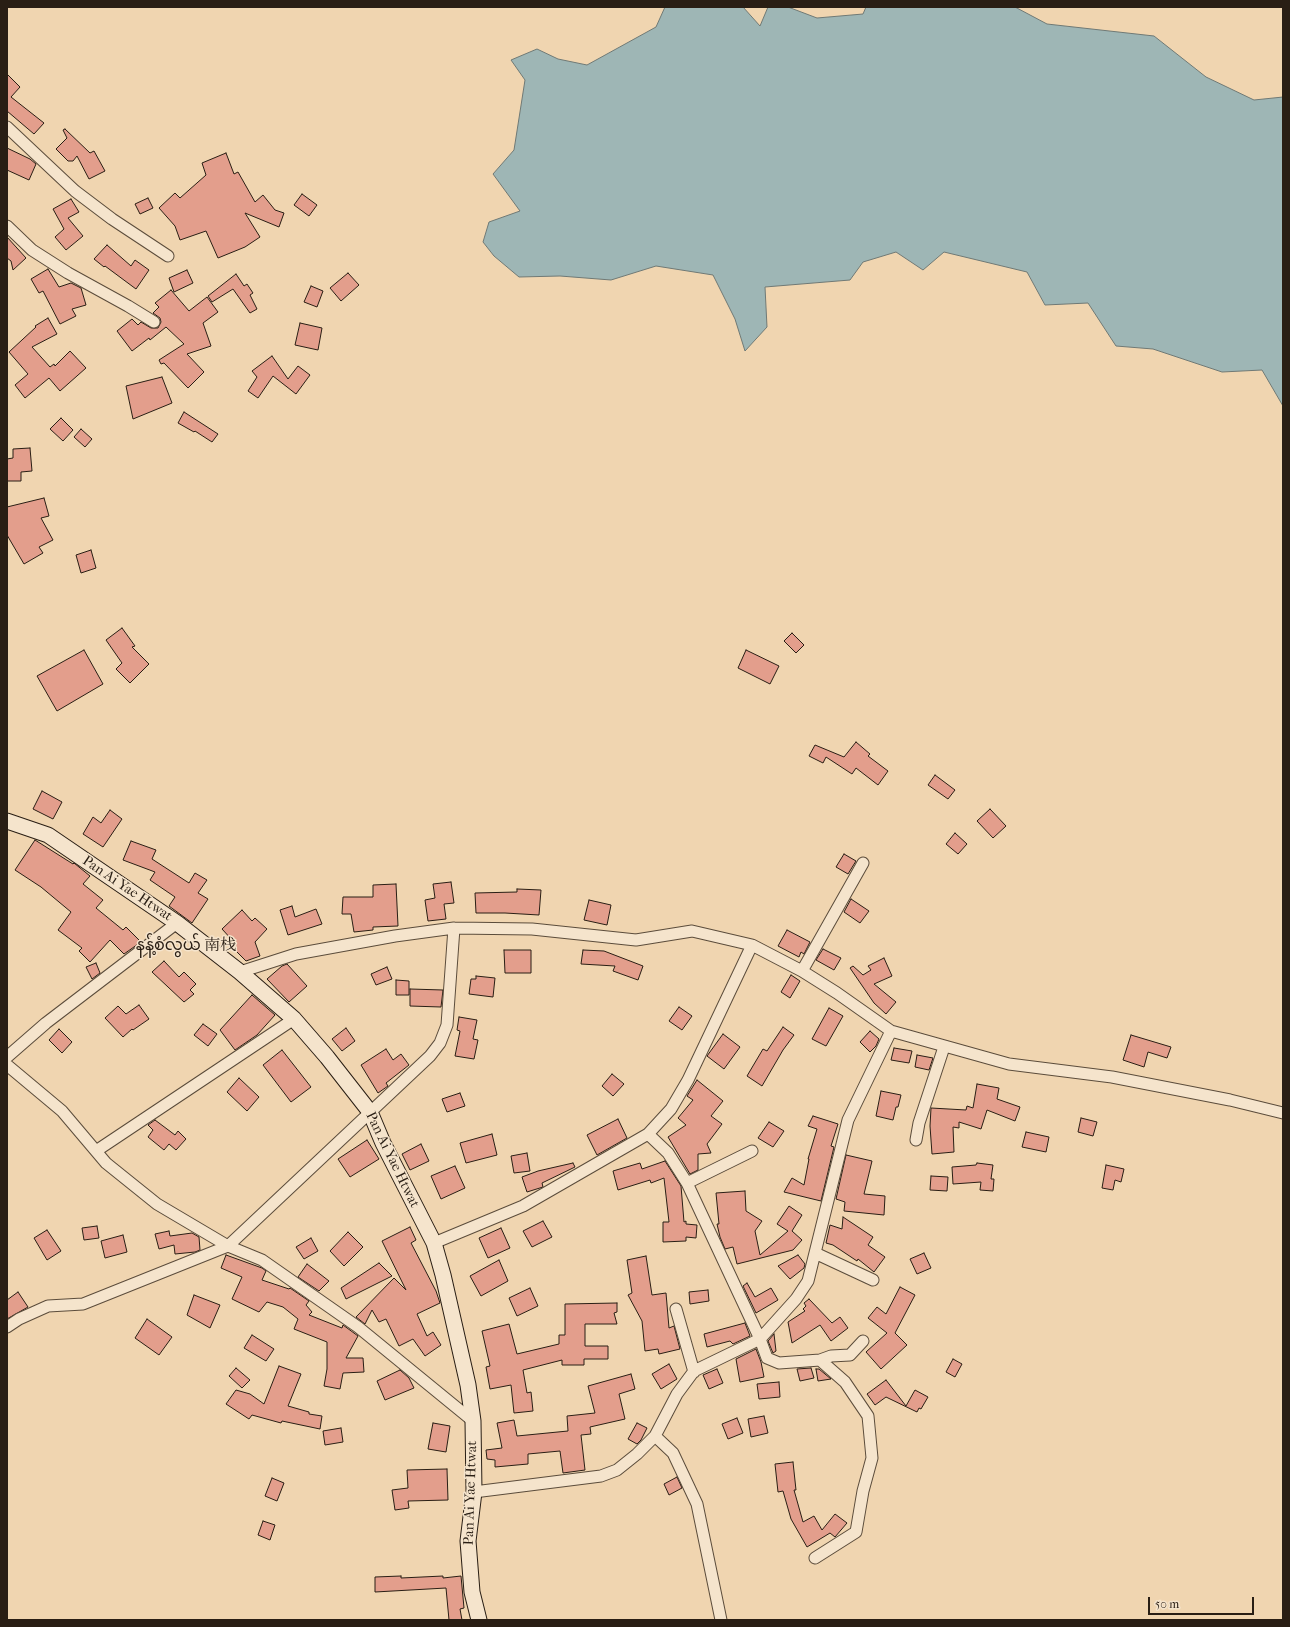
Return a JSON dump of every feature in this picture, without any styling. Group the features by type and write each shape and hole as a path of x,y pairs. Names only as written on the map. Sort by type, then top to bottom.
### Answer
{"street":[{"path":"9,131 75,191 112,219 168,256"},
{"path":"7,226 32,250 68,273 154,322"},
{"name":"Pan Ai Yae Htwat","path":"7,821 48,835 177,923 240,972 294,1019 370,1112 383,1143 434,1243 443,1275 468,1385 473,1421 474,1492 468,1541 472,1592 479,1620"},
{"path":"802,971 863,863"},
{"path":"7,1056 46,1023 177,923"},
{"path":"7,1327 19,1319 48,1306 83,1304 228,1246 430,1056 440,1043 447,1025 454,928"},
{"path":"240,972 296,954 395,936 454,928 532,929 636,940 692,931 752,945 802,971 837,993 891,1032 1009,1064 1112,1077 1230,1100 1283,1113"},
{"path":"434,1243 523,1206 648,1134 671,1109 688,1080 752,945"},
{"path":"96,1151 294,1019"},
{"path":"474,1492 601,1476 617,1470 637,1454 655,1436 677,1394 694,1372 760,1339 796,1299 808,1281 848,1120 891,1032"},
{"path":"916,1140 919,1123 944,1047"},
{"path":"7,1065 62,1111 106,1163 157,1204 228,1246 262,1260 358,1326 473,1421"},
{"path":"648,1134 668,1153 687,1183 760,1339 767,1358 778,1362 820,1360 831,1356 850,1355 863,1341"},
{"path":"687,1183 752,1151"},
{"path":"815,1253 873,1280"},
{"path":"676,1309 694,1372"},
{"path":"815,1558 856,1532 863,1491 872,1458 868,1416 845,1382 820,1360"},
{"path":"655,1436 673,1453 697,1504 721,1620"}],"water":[{"path":"665,7 743,7 760,26 768,7 788,7 817,18 863,14 866,7 1015,7 1047,24 1154,36 1206,77 1254,100 1283,97 1283,406 1262,370 1222,372 1153,349 1116,346 1088,303 1045,305 1027,272 944,252 923,270 896,252 863,262 850,280 765,287 767,327 745,351 735,319 713,275 656,266 611,280 560,276 519,277 494,256 483,242 489,222 520,211 493,174 514,150 525,80 511,60 537,49 558,59 587,65 656,27"}],"building":[{"path":"7,74 20,87 11,97 44,123 34,134 7,111"},
{"path":"65,129 90,153 94,151 105,171 89,179 77,156 73,161 68,161 56,149 67,138 63,130"},
{"path":"7,148 30,159 36,164 29,180 7,170"},
{"path":"226,153 234,174 238,172 255,202 263,195 275,210 284,213 279,227 245,213 260,237 245,247 218,258 206,231 180,240 175,226 159,208 175,193 180,198 206,175 202,163"},
{"path":"302,194 317,205 309,216 294,205"},
{"path":"148,198 153,208 140,214 135,204"},
{"path":"71,199 79,212 68,218 83,236 66,250 55,237 64,229 53,209"},
{"path":"7,237 26,258 13,270 11,261 7,258"},
{"path":"107,245 131,266 135,260 149,270 136,289 94,259"},
{"path":"48,269 59,287 71,283 81,288 86,305 72,309 76,316 60,324 43,291 39,293 31,279"},
{"path":"187,270 193,283 174,292 169,278"},
{"path":"348,273 359,285 341,301 330,288"},
{"path":"236,274 244,286 247,284 253,293 250,295 257,309 250,313 233,289 212,302 208,296"},
{"path":"311,286 323,291 317,307 304,302"},
{"path":"171,290 189,311 207,297 218,312 203,323 211,346 187,354 204,372 188,388 164,363 161,364 159,360 184,344 166,327 150,340 149,338 132,351 117,331 132,319 138,325 141,322 151,328 158,328 161,322 160,318 153,313 159,307 155,303"},
{"path":"48,318 57,334 32,347 50,367 54,364 55,366 70,351 86,368 60,391 49,378 25,398 15,385 28,374 9,352 36,327 35,326"},
{"path":"300,323 322,328 318,350 295,345"},
{"path":"272,356 288,379 298,366 310,375 296,394 273,376 258,398 248,391 257,377 252,371"},
{"path":"162,377 172,403 133,419 126,386"},
{"path":"184,412 218,434 212,442 195,431 194,432 178,423"},
{"path":"61,418 73,430 63,441 50,429"},
{"path":"81,429 92,439 85,447 74,437"},
{"path":"30,448 32,471 21,472 21,481 7,481 7,459 13,458 13,449"},
{"path":"44,498 49,516 41,518 53,540 39,547 43,553 24,564 7,535 7,507"},
{"path":"91,550 96,568 81,573 76,555"},
{"path":"122,628 135,646 132,647 149,664 130,683 116,669 122,663 106,640"},
{"path":"792,633 804,645 796,653 784,641"},
{"path":"84,650 103,684 57,711 37,676"},
{"path":"746,650 779,666 770,684 738,668"},
{"path":"856,742 870,754 868,756 888,771 878,785 856,768 852,774 826,757 823,763 809,756 815,745 844,757"},
{"path":"935,775 955,790 948,799 928,785"},
{"path":"42,791 62,802 53,819 33,809"},
{"path":"990,809 1006,826 993,838 977,821"},
{"path":"110,810 122,819 103,847 83,834 93,817 101,823"},
{"path":"955,833 967,844 958,854 946,844"},
{"path":"35,840 73,864 74,863 90,876 83,884 103,900 96,908 123,930 126,927 141,942 124,954 110,940 90,962 79,951 82,948 58,930 71,912 41,887 15,870"},
{"path":"131,841 156,850 152,859 189,883 195,873 207,880 198,893 208,899 192,923 169,906 175,897 150,880 155,872 123,860"},
{"path":"844,854 856,861 848,874 836,867"},
{"path":"451,882 454,903 444,904 446,919 428,921 425,900 435,898 433,884"},
{"path":"396,884 398,926 373,927 373,930 354,932 351,914 342,914 343,897 373,897 373,885"},
{"path":"517,889 541,890 539,915 476,913 475,893 517,892"},
{"path":"851,899 869,911 860,923 844,912"},
{"path":"589,900 611,905 607,925 584,920"},
{"path":"292,906 295,917 316,909 322,924 288,935 280,910"},
{"path":"242,910 252,921 255,918 267,929 255,942 260,956 246,961 230,945 233,941 222,929"},
{"path":"787,930 810,942 804,954 801,952 799,957 778,946"},
{"path":"823,949 841,958 834,970 816,960"},
{"path":"504,950 531,950 531,973 505,973"},
{"path":"583,950 604,951 643,966 638,980 613,971 615,966 581,964"},
{"path":"884,958 892,976 874,984 896,1002 886,1014 874,1003 850,968 853,966 863,975 871,970 868,966"},
{"path":"164,961 179,977 184,972 196,984 190,990 194,994 184,1002 152,972"},
{"path":"96,963 100,973 92,979 86,967"},
{"path":"287,964 307,986 289,1002 267,979 282,966"},
{"path":"387,967 392,979 376,985 371,974"},
{"path":"791,975 800,981 790,998 781,992"},
{"path":"476,976 495,978 493,997 469,994 471,979 476,979"},
{"path":"396,980 409,981 409,995 396,995"},
{"path":"410,989 443,990 441,1007 410,1006"},
{"path":"252,995 275,1015 257,1035 235,1050 220,1030"},
{"path":"139,1005 149,1019 133,1030 132,1029 123,1037 105,1018 118,1006 126,1014"},
{"path":"679,1007 692,1016 682,1030 669,1021"},
{"path":"829,1008 843,1016 826,1046 812,1039"},
{"path":"459,1017 477,1020 473,1039 478,1040 474,1059 455,1056 460,1031 457,1030"},
{"path":"203,1024 217,1034 208,1046 194,1035"},
{"path":"783,1027 794,1035 783,1050 762,1086 747,1076 763,1049 767,1051"},
{"path":"346,1028 355,1041 342,1051 332,1039"},
{"path":"59,1029 72,1042 62,1053 49,1040"},
{"path":"870,1031 879,1039 876,1046 870,1052 860,1042"},
{"path":"723,1034 740,1047 724,1069 707,1056"},
{"path":"1131,1035 1171,1047 1167,1058 1148,1052 1144,1067 1123,1060"},
{"path":"894,1048 912,1051 909,1063 891,1060"},
{"path":"386,1049 393,1060 401,1054 409,1065 386,1083 388,1086 378,1093 361,1065"},
{"path":"282,1050 311,1087 291,1102 263,1065"},
{"path":"917,1055 933,1058 929,1070 915,1067"},
{"path":"612,1074 624,1084 613,1096 602,1086"},
{"path":"239,1078 259,1097 247,1111 227,1092"},
{"path":"697,1080 723,1101 711,1116 722,1124 707,1144 711,1153 698,1154 698,1170 690,1174 668,1137 686,1125 678,1118 693,1100 687,1096"},
{"path":"977,1084 999,1088 997,1099 1020,1107 1015,1121 987,1110 981,1129 959,1122 959,1128 953,1127 954,1152 932,1154 930,1126 931,1108 966,1110 967,1106 973,1108"},
{"path":"881,1091 901,1095 893,1120 876,1116"},
{"path":"460,1093 465,1106 447,1112 442,1099"},
{"path":"813,1116 838,1124 831,1146 834,1147 821,1201 784,1192 792,1178 804,1185 808,1159 817,1129 808,1126"},
{"path":"1081,1118 1097,1122 1093,1136 1078,1132"},
{"path":"618,1119 627,1138 597,1155 587,1135"},
{"path":"155,1120 175,1135 178,1131 186,1139 176,1150 169,1144 164,1150 148,1137 153,1130 148,1125"},
{"path":"769,1122 784,1131 773,1147 758,1138"},
{"path":"1026,1132 1049,1137 1046,1152 1022,1147"},
{"path":"492,1134 497,1155 466,1163 460,1143"},
{"path":"367,1140 379,1159 350,1177 338,1159"},
{"path":"421,1144 429,1161 410,1170 402,1154"},
{"path":"527,1153 530,1171 514,1173 511,1156"},
{"path":"846,1155 872,1161 864,1194 885,1196 884,1215 844,1211 845,1202 836,1199"},
{"path":"665,1161 681,1186 684,1222 686,1221 686,1224 697,1225 696,1238 686,1237 686,1241 663,1242 663,1222 669,1222 664,1178 651,1183 650,1180 618,1190 613,1171 640,1163 642,1169"},
{"path":"573,1163 575,1167 542,1183 543,1187 527,1192 522,1177 538,1171"},
{"path":"977,1163 993,1165 991,1179 994,1179 993,1191 980,1190 981,1182 953,1184 952,1167 976,1165"},
{"path":"1106,1165 1124,1169 1121,1182 1115,1180 1113,1190 1102,1188"},
{"path":"455,1166 465,1188 441,1199 431,1176"},
{"path":"931,1176 948,1177 947,1191 930,1190"},
{"path":"745,1191 746,1211 762,1221 755,1231 760,1255 788,1231 777,1224 789,1206 802,1215 792,1231 802,1240 793,1250 737,1264 733,1247 725,1249 720,1237 717,1224 719,1224 716,1193"},
{"path":"843,1217 873,1237 868,1245 885,1257 874,1272 858,1259 857,1261 833,1245 826,1243 830,1225 842,1229"},
{"path":"543,1221 552,1237 532,1247 523,1231"},
{"path":"97,1226 99,1238 84,1240 82,1228"},
{"path":"410,1227 416,1240 411,1243 436,1291 440,1303 417,1314 427,1336 433,1332 441,1345 425,1356 413,1339 399,1346 386,1319 379,1322 372,1310 365,1324 356,1317 394,1278 406,1290 382,1241"},
{"path":"501,1228 510,1248 488,1258 479,1238"},
{"path":"47,1230 61,1251 47,1260 34,1238"},
{"path":"169,1231 170,1236 192,1233 199,1237 200,1250 175,1254 174,1245 159,1249 155,1234"},
{"path":"348,1232 363,1247 344,1266 330,1251"},
{"path":"123,1235 127,1252 105,1258 101,1241"},
{"path":"311,1238 318,1251 304,1259 296,1247"},
{"path":"924,1253 931,1268 917,1274 910,1259"},
{"path":"226,1255 262,1268 266,1271 262,1280 289,1289 290,1288 309,1301 306,1305 312,1312 309,1315 342,1328 343,1325 358,1336 346,1358 363,1358 364,1372 343,1373 340,1389 324,1386 327,1369 327,1342 294,1329 298,1319 283,1307 267,1302 259,1312 232,1299 242,1277 221,1268"},
{"path":"798,1255 805,1264 804,1268 790,1279 778,1266"},
{"path":"646,1256 652,1295 666,1293 669,1328 674,1326 680,1349 659,1354 658,1349 645,1351 642,1321 628,1295 632,1293 627,1260"},
{"path":"499,1260 508,1281 481,1296 470,1276"},
{"path":"379,1263 392,1276 346,1299 341,1288"},
{"path":"307,1264 329,1281 319,1291 298,1277"},
{"path":"747,1283 755,1297 771,1288 778,1300 756,1313 743,1286"},
{"path":"900,1287 915,1295 895,1333 907,1345 881,1369 866,1352 887,1333 868,1318 877,1307 886,1314"},
{"path":"530,1288 538,1306 517,1316 509,1298"},
{"path":"708,1290 709,1301 690,1304 689,1292"},
{"path":"18,1292 28,1307 7,1319 7,1300"},
{"path":"194,1295 220,1305 210,1328 187,1315"},
{"path":"809,1299 832,1323 840,1317 848,1328 831,1341 820,1325 792,1343 788,1322 805,1311 803,1309 806,1306 804,1303"},
{"path":"617,1303 617,1312 614,1313 617,1324 585,1324 585,1346 608,1346 608,1359 584,1359 584,1365 562,1365 562,1360 523,1370 527,1393 531,1392 533,1411 514,1413 511,1385 490,1389 486,1367 490,1366 482,1331 509,1324 517,1354 559,1344 559,1335 565,1335 565,1304"},
{"path":"147,1319 172,1337 159,1355 135,1338"},
{"path":"745,1323 750,1336 733,1344 730,1341 707,1347 704,1334"},
{"path":"774,1334 776,1351 773,1353 768,1341"},
{"path":"252,1335 274,1349 266,1361 244,1348"},
{"path":"756,1349 761,1362 764,1377 740,1382 736,1359"},
{"path":"953,1359 962,1364 955,1377 946,1372"},
{"path":"669,1364 677,1379 661,1389 652,1374"},
{"path":"279,1366 301,1374 288,1406 309,1412 309,1414 322,1416 320,1429 282,1421 281,1423 252,1415 249,1419 226,1404 236,1390 250,1394 264,1404"},
{"path":"236,1368 250,1380 242,1388 229,1376"},
{"path":"811,1368 814,1378 800,1381 797,1369"},
{"path":"717,1369 723,1383 709,1389 703,1375"},
{"path":"816,1369 819,1369 831,1379 818,1381"},
{"path":"400,1370 409,1378 414,1388 385,1400 377,1381"},
{"path":"631,1374 635,1389 619,1394 625,1419 590,1427 591,1434 581,1435 585,1470 563,1473 560,1451 528,1454 528,1464 495,1467 495,1460 487,1459 486,1450 502,1448 497,1423 514,1420 517,1436 568,1431 567,1416 595,1413 588,1386"},
{"path":"886,1380 906,1406 915,1390 928,1397 921,1409 919,1408 917,1412 886,1397 875,1405 867,1394"},
{"path":"779,1382 780,1397 759,1399 757,1384"},
{"path":"764,1416 768,1433 751,1437 748,1419"},
{"path":"737,1418 743,1433 728,1439 722,1424"},
{"path":"433,1423 450,1426 446,1452 428,1449"},
{"path":"637,1423 647,1428 641,1440 637,1444 628,1439"},
{"path":"341,1428 343,1442 325,1445 323,1431"},
{"path":"793,1462 796,1490 794,1490 803,1522 814,1516 822,1530 835,1514 847,1523 835,1537 830,1533 807,1547 791,1519 783,1491 778,1492 775,1464"},
{"path":"447,1469 448,1500 408,1501 409,1508 395,1510 392,1490 408,1488 407,1470"},
{"path":"677,1477 682,1488 669,1495 664,1484"},
{"path":"272,1478 284,1483 277,1501 265,1496"},
{"path":"263,1521 275,1525 270,1540 258,1535"},
{"path":"401,1576 401,1578 443,1576 443,1578 461,1576 464,1608 460,1609 462,1620 449,1620 446,1588 375,1592 375,1577"}],"district":[{"name":"နန့်စံလွယ် 南栈","path":"186,946"}]}
